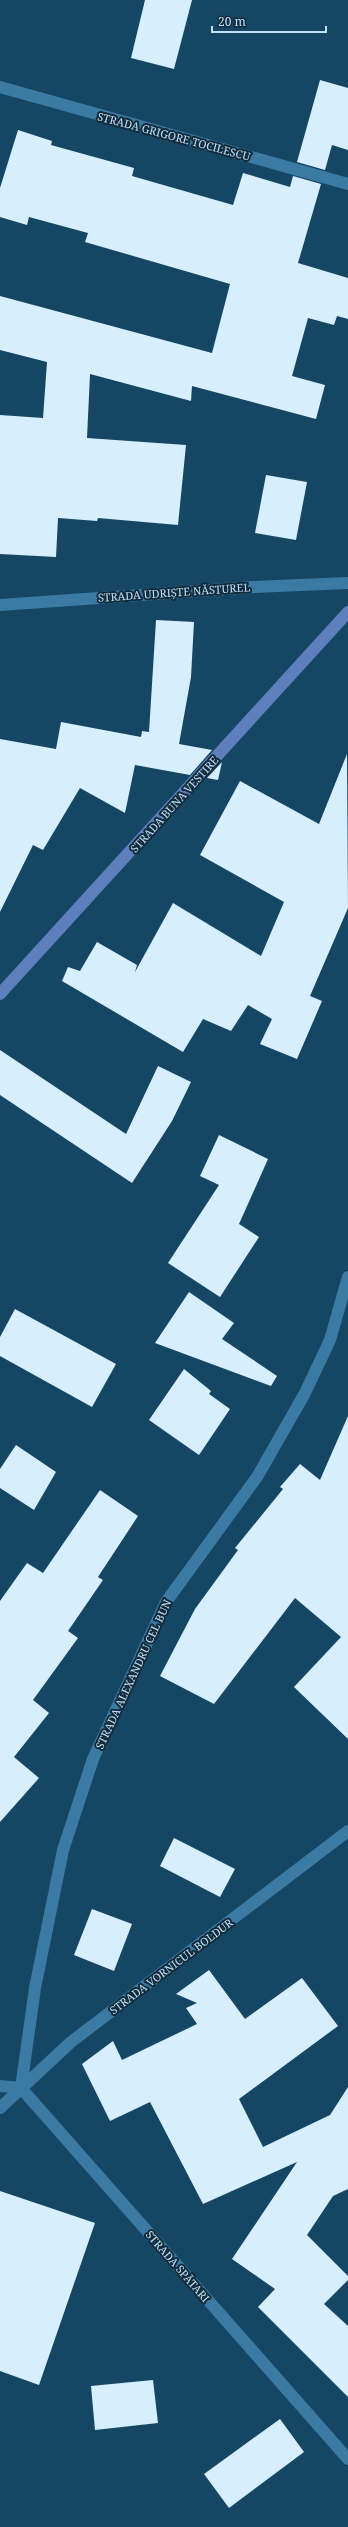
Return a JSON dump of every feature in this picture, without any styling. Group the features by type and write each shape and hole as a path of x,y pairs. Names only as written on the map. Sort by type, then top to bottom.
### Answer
{"street":[{"name":"STRADA GRIGORE TOCILESCU","path":"0,88 348,184"},
{"name":"STRADA UDRIȘTE NĂSTUREL","path":"0,605 254,586 348,583"},
{"name":"STRADA BUNA VESTIRE","path":"0,994 348,612"},
{"name":"STRADA ALEXANDRU CEL BUN","path":"20,2088 35,1988 63,1850 93,1759 166,1602 257,1477 305,1393 330,1340 348,1277"},
{"name":"STRADA VORNICUL BOLDUR","path":"0,2108 20,2088 72,2042 134,1992 348,1831"},
{"path":"0,2086 20,2088"},
{"name":"STRADA SPĂTARI","path":"20,2088 348,2459"}],"building":[{"path":"145,0 192,0 174,69 131,58"},
{"path":"320,80 348,88 348,150 332,145 325,170 297,162"},
{"path":"18,130 52,141 51,145 134,168 132,176 233,205 243,173 290,187 293,176 321,184 298,263 348,278 348,319 337,316 334,325 308,318 292,376 325,385 316,419 192,386 191,401 90,374 87,438 186,445 178,525 98,518 97,521 58,518 56,557 0,554 0,415 43,418 47,362 0,350 0,296 212,353 230,284 85,242 88,233 29,217 27,225 0,217 0,188"},
{"path":"266,475 307,482 296,540 255,533"},
{"path":"156,620 194,622 191,677 179,744 212,750 190,775 135,765 125,813 80,788 43,850 33,845 0,912 0,739 56,749 61,722 141,737 142,731 149,732"},
{"path":"347,754 348,908 310,996 322,1001 297,1059 260,1044 272,1019 248,1005 231,1031 203,1019 183,1052 62,981 68,967 80,971 97,942 137,965 135,972 173,903 261,956 284,902 200,855 240,781 319,824"},
{"path":"222,762 218,780 207,778"},
{"path":"0,1050 126,1134 158,1066 191,1082 172,1121 132,1183 0,1095"},
{"path":"219,1135 268,1159 239,1224 259,1237 220,1297 168,1263 219,1185 200,1176"},
{"path":"189,1292 234,1323 222,1339 277,1376 271,1386 155,1343"},
{"path":"15,1309 116,1364 92,1407 0,1356 0,1337"},
{"path":"184,1369 211,1391 209,1394 230,1409 199,1455 149,1420"},
{"path":"348,1416 348,1739 294,1687 341,1637 295,1598 214,1704 160,1676 195,1609 238,1550 235,1548 283,1489 280,1487 300,1464 320,1480"},
{"path":"16,1445 56,1472 34,1510 0,1488 0,1469"},
{"path":"100,1490 138,1516 98,1577 103,1580 68,1631 78,1638 33,1700 49,1713 14,1757 39,1778 0,1822 0,1601 27,1563 43,1573"},
{"path":"174,1838 235,1869 220,1897 160,1866"},
{"path":"92,1909 132,1924 114,1971 74,1955"},
{"path":"209,1970 245,2019 302,1978 338,2026 239,2099 263,2147 330,2115 348,2087 348,2189 333,2196 307,2235 348,2276 348,2280 324,2304 348,2326 348,2397 258,2307 275,2289 232,2259 297,2162 203,2204 150,2102 110,2121 82,2064 113,2041 122,2060 197,2024 186,2008 197,2003 176,1994"},
{"path":"0,2191 95,2223 39,2385 0,2371"},
{"path":"153,2380 158,2423 95,2430 91,2386"},
{"path":"280,2419 304,2452 229,2508 204,2474"}]}
